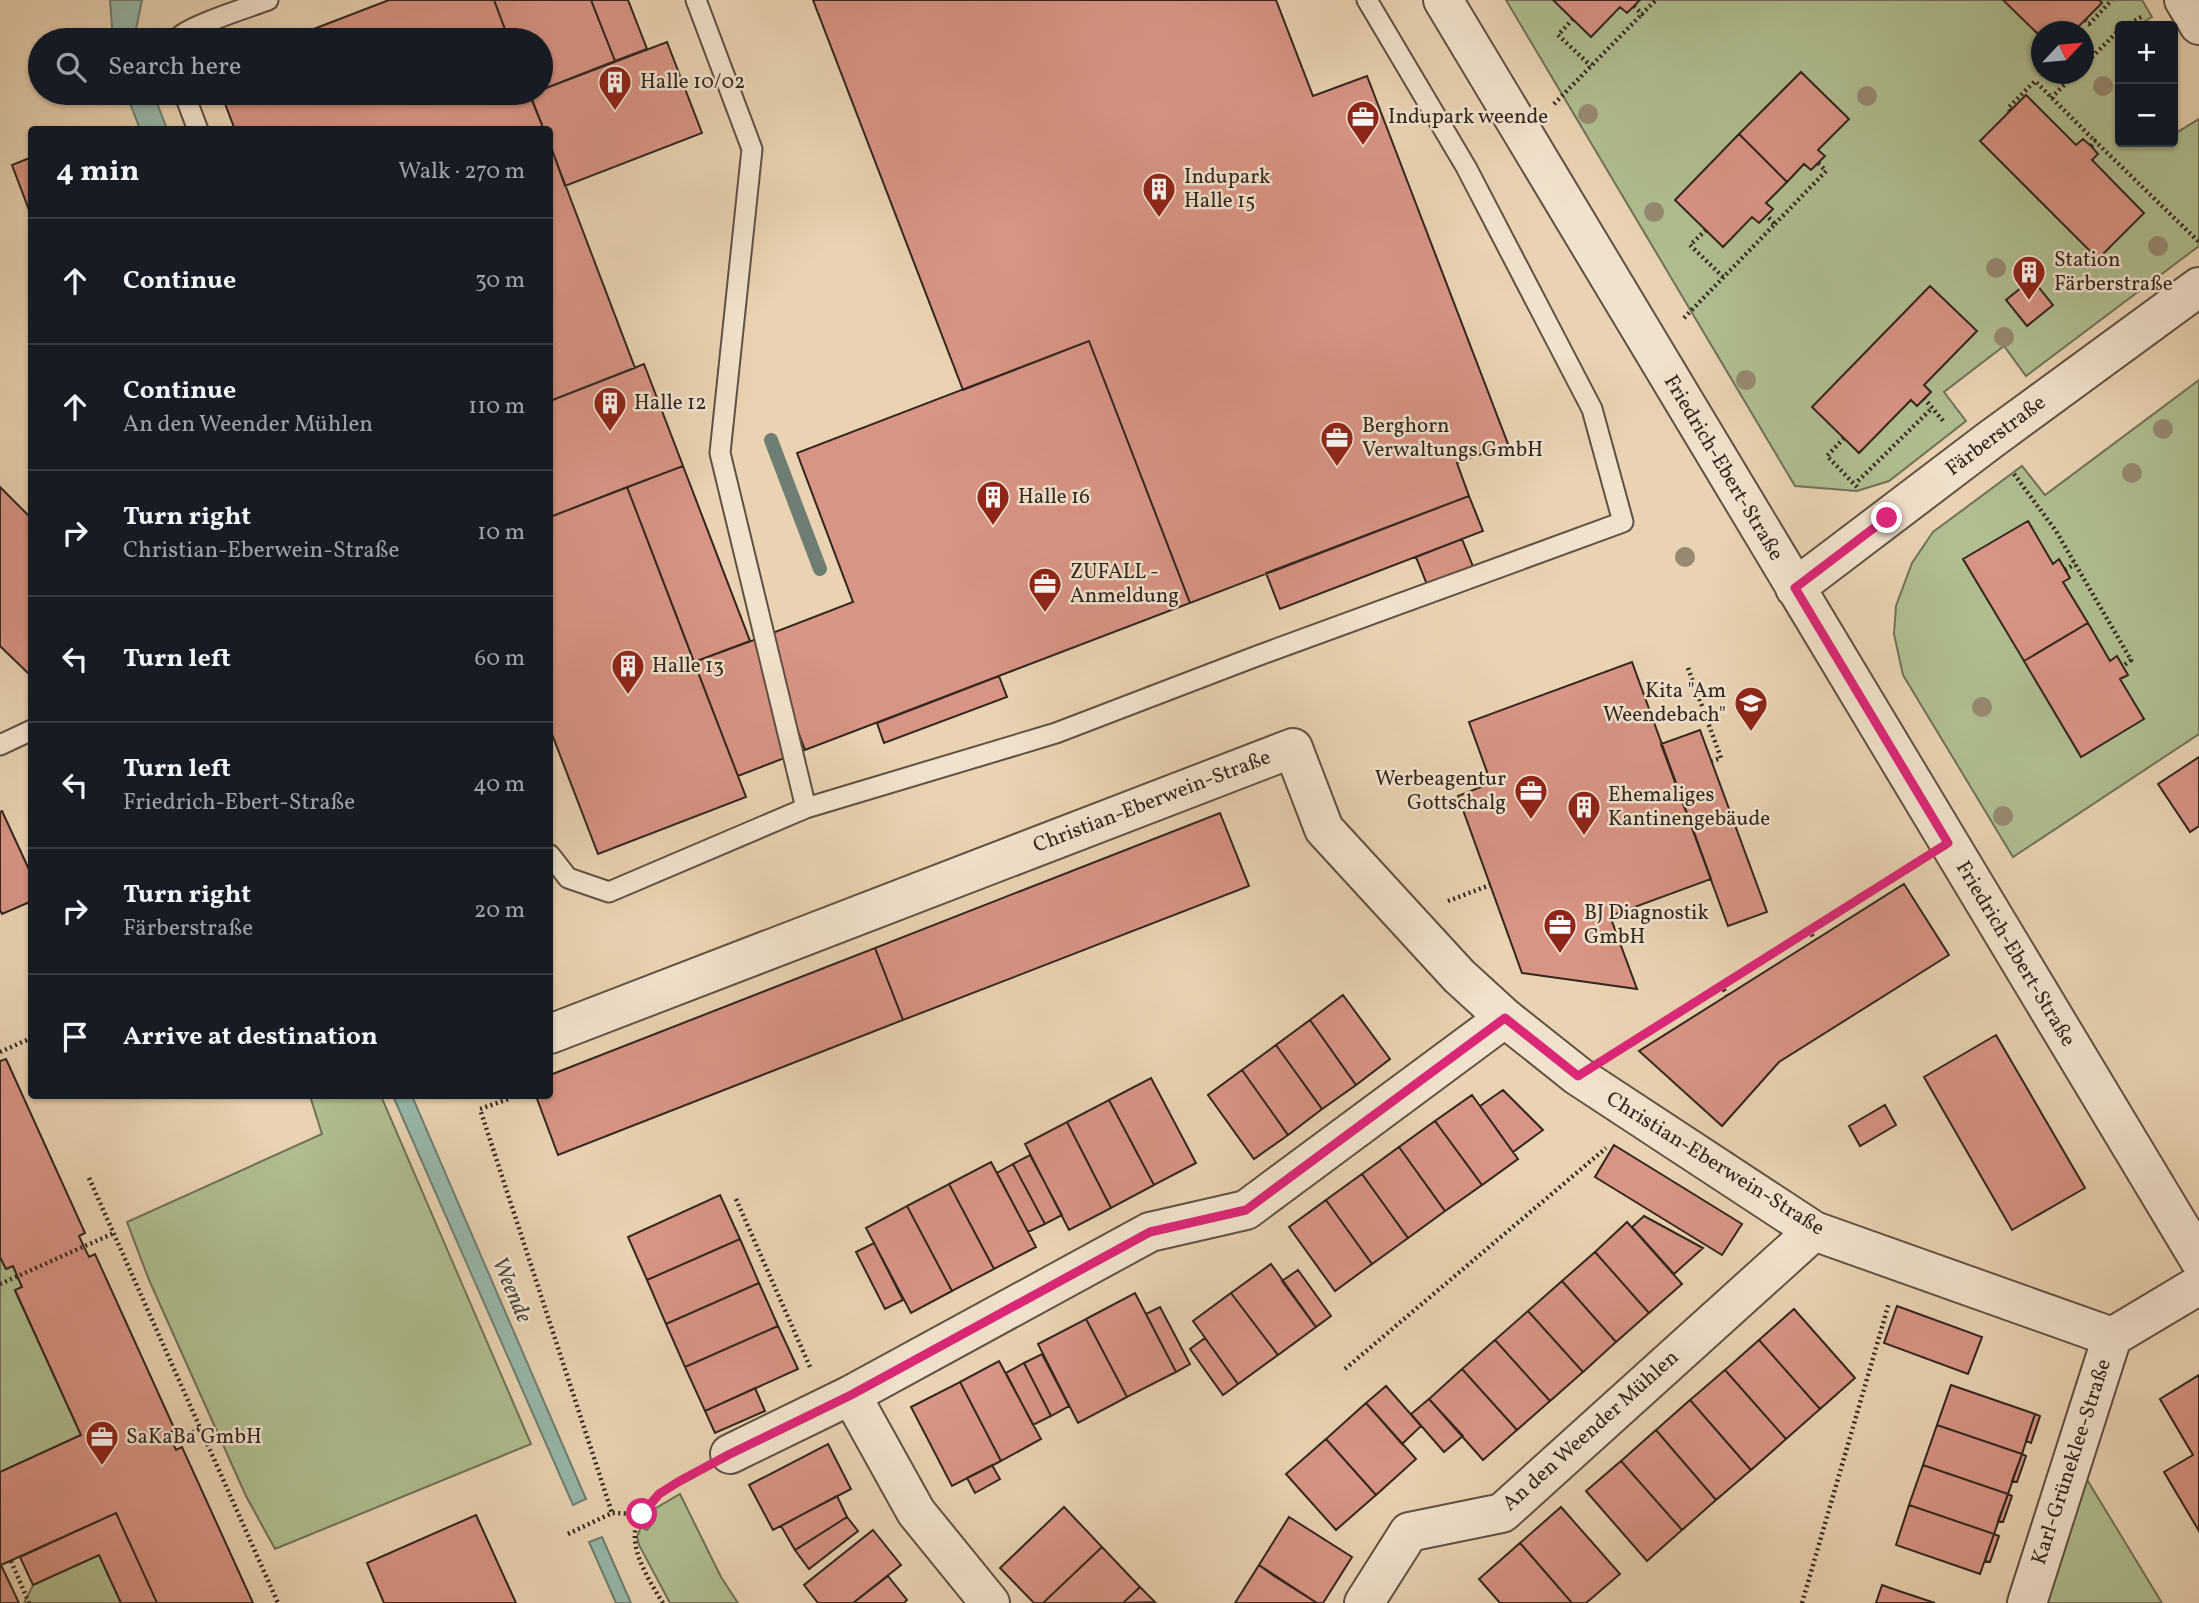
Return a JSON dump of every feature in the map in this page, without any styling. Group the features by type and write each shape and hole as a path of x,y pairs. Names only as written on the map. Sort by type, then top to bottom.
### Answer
{"street":[{"name":"Friedrich-Ebert-Straße","path":"1443,0 2199,1259"},
{"path":"2184,0 2199,25"},
{"name":"Färberstraße","path":"1795,588 2199,286"},
{"name":"Christian-Eberwein-Straße","path":"553,1033 1293,748 1324,829 1459,976 1505,1018 1578,1076 1814,1231 2112,1337"},
{"path":"730,1454 839,1400 1150,1232 1246,1210 1505,1018"},
{"name":"An den Weender Mühlen","path":"1364,1603 1409,1532 1502,1513 1814,1231"},
{"name":"Karl-Grüneklee-Straße","path":"2027,1603 2112,1337 2199,1285"},
{"path":"839,1400 916,1511 990,1603"}],"lane":[{"path":"195,28 268,0"},
{"path":"696,0 752,149 720,453 806,808"},
{"path":"553,859 568,878 609,892 806,808 1056,733 1623,522 1592,410 1466,167 1367,0"},
{"path":"189,105 196,126"},
{"path":"0,745 28,732"}],"path":[{"path":"1524,135 1656,0"},
{"path":"2085,20 2089,24 2112,0"},
{"path":"1634,6 1642,15"},
{"path":"1573,19 1558,35 1591,66"},
{"path":"2094,55 2115,34"},
{"path":"2010,111 2008,108 2035,81 2199,242"},
{"path":"2051,97 2065,84"},
{"path":"2091,146 2095,141"},
{"path":"1653,350 1826,171 1818,163"},
{"path":"1767,216 1775,225"},
{"path":"1706,230 1690,245 1724,278"},
{"path":"1855,484 1932,408"},
{"path":"1844,438 1827,456 1887,518"},
{"path":"1990,440 2056,531 2131,660 2123,666"},
{"path":"2065,570 2075,564"},
{"path":"1688,668 1721,758 1712,761"},
{"path":"1578,1076 1948,843"},
{"path":"1449,901 1490,885"},
{"path":"1810,930 1815,940"},
{"path":"1721,985 1727,995"},
{"path":"0,1052 27,1040"},
{"path":"508,1099 480,1109 612,1513"},
{"path":"1345,1369 1641,1118"},
{"path":"89,1178 278,1603"},
{"path":"736,1199 839,1400"},
{"path":"0,1284 114,1233"},
{"path":"1802,1603 1901,1262"},
{"path":"172,1441 202,1428"},
{"path":"663,1603 644,1571 634,1544 634,1529 642,1514 659,1494 730,1454"},
{"path":"568,1534 612,1513 642,1514"},
{"path":"11,1561 29,1603"}],"green space":[{"path":"1506,0 2142,0 2152,17 2145,21 2115,21 2115,147 2178,147 2178,132 2199,119 2199,246 2026,376 2004,346 1944,392 1966,421 1889,481 1857,491 1795,486"},
{"path":"2199,380 2199,734 2013,857 1903,675 1894,634 1896,606 1912,563 1933,532 2022,466 2045,495"},
{"path":"311,1099 382,1099 531,1444 275,1549 246,1496 149,1280 127,1222 322,1134"},
{"path":"0,1257 6,1269 13,1266 22,1287 15,1291 81,1435 0,1472"},
{"path":"2086,1478 2162,1603 2046,1603"},
{"path":"680,1494 721,1577 738,1603 670,1603 639,1545 637,1537 641,1527 647,1530 655,1520 649,1515"},
{"path":"99,1555 121,1603 24,1603 33,1585"}],"shaded area":[{"path":"110,0 142,0 136,28 112,28"},
{"path":"131,105 158,105 166,126 139,126"},
{"path":"394,1099 413,1099 586,1499 573,1505"},
{"path":"602,1537 631,1603 616,1603 589,1542"}],"building":[{"path":"389,0 494,0 504,28 316,28"},
{"path":"494,0 591,0 615,61 553,85 553,28 504,28"},
{"path":"591,0 628,0 647,49 615,61"},
{"name":"Indupark Halle 15","path":"813,0 1276,0 1313,96 1367,76 1508,444 1457,463 1469,496 1190,603 1089,341 963,390"},
{"path":"1553,0 1640,0 1627,13 1620,7 1591,37"},
{"path":"2003,0 2099,0 2102,3 2084,21 2031,21 2031,27"},
{"name":"Halle 10/02","path":"667,42 702,133 565,186 553,152 553,126 542,126 534,105 553,105 553,85"},
{"path":"1801,72 1849,119 1818,150 1825,156 1811,170 1804,164 1787,182 1739,134"},
{"path":"2026,95 2076,145 2083,139 2091,146 2098,154 2092,160 2144,213 2098,259 1980,141"},
{"path":"226,105 534,105 542,126 233,126"},
{"path":"1739,134 1787,182 1766,203 1773,209 1759,223 1752,217 1723,247 1675,200"},
{"path":"553,153 635,368 553,400"},
{"path":"28,159 28,207 12,165"},
{"name":"Station Färberstraße","path":"2032,279 2053,305 2027,326 2006,300"},
{"path":"1930,286 1977,331 1924,385 1931,392 1917,406 1911,400 1859,453 1812,407"},
{"name":"Halle 16","path":"1089,341 1190,603 805,750 762,637 853,602 797,453"},
{"name":"Halle 12","path":"644,364 683,466 553,516 553,400"},
{"path":"683,466 750,641 694,662 627,487"},
{"path":"0,487 28,515 28,673 0,646"},
{"name":"Halle 13","path":"627,487 746,797 598,854 553,737 553,516"},
{"path":"1469,496 1483,531 1280,609 1266,573"},
{"path":"2028,521 2053,564 2059,559 2070,578 2063,582 2088,623 2024,661 1963,559"},
{"path":"1462,539 1474,569 1428,587 1416,557"},
{"path":"2088,623 2110,661 2117,656 2128,675 2120,679 2144,719 2081,757 2024,661"},
{"path":"762,637 805,750 738,776 694,662"},
{"name":"Ehemaliges Kantinengebäude","path":"1632,662 1711,879 1610,916 1637,989 1522,973 1458,796 1491,783 1469,722"},
{"path":"999,676 1007,697 884,743 877,723"},
{"path":"1700,730 1767,912 1728,926 1661,744"},
{"path":"2199,757 2199,826 2190,832 2158,784"},
{"path":"2,811 28,867 28,903 2,914 0,910"},
{"path":"1220,813 1249,886 903,1020 875,948"},
{"path":"1904,884 1949,955 1779,1062 1722,1126 1639,1051"},
{"path":"875,948 903,1020 558,1155 537,1099 553,1099 553,1074"},
{"path":"1343,995 1390,1059 1356,1085 1310,1020"},
{"path":"1310,1020 1356,1085 1322,1109 1276,1045"},
{"path":"1996,1035 2085,1188 2012,1230 1924,1077"},
{"path":"1276,1045 1322,1109 1288,1135 1242,1070"},
{"path":"6,1059 85,1233 79,1236 84,1247 89,1257 95,1254 175,1430 168,1433 176,1450 182,1447 253,1603 157,1603 116,1513 1,1565 19,1603 0,1603 0,1472 81,1435 15,1290 22,1287 13,1266 6,1269 0,1257 0,1061"},
{"path":"1242,1070 1288,1135 1254,1159 1208,1095"},
{"path":"1151,1078 1196,1163 1154,1185 1109,1100"},
{"path":"1503,1090 1543,1130 1513,1152 1480,1106"},
{"path":"1472,1095 1518,1159 1482,1185 1435,1121"},
{"path":"1109,1100 1154,1185 1111,1208 1067,1122"},
{"path":"1885,1105 1896,1125 1860,1146 1849,1126"},
{"path":"1435,1121 1482,1185 1445,1211 1399,1147"},
{"path":"1067,1122 1111,1208 1069,1230 1025,1144"},
{"path":"1614,1145 1742,1224 1722,1255 1595,1177"},
{"path":"1399,1147 1445,1211 1408,1238 1362,1174"},
{"path":"1030,1155 1062,1215 1045,1224 1013,1164"},
{"path":"991,1162 1036,1247 994,1269 949,1184"},
{"path":"1013,1164 1045,1224 1028,1232 997,1173"},
{"path":"1362,1174 1408,1238 1372,1264 1326,1200"},
{"path":"949,1184 994,1269 952,1291 907,1206"},
{"path":"720,1195 740,1239 647,1280 628,1237"},
{"path":"1326,1200 1372,1264 1335,1291 1289,1227"},
{"path":"907,1206 952,1291 911,1313 866,1228"},
{"path":"1644,1216 1703,1248 1674,1274 1632,1227"},
{"path":"1627,1222 1682,1284 1649,1313 1595,1252"},
{"path":"740,1239 759,1283 666,1324 647,1280"},
{"path":"874,1243 903,1300 885,1309 856,1252"},
{"path":"1595,1252 1649,1313 1616,1342 1562,1281"},
{"path":"1271,1264 1316,1327 1278,1355 1231,1293"},
{"path":"1298,1270 1331,1316 1316,1327 1282,1281"},
{"path":"1562,1281 1616,1342 1583,1372 1528,1311"},
{"path":"759,1283 778,1326 685,1367 666,1324"},
{"path":"1135,1293 1176,1372 1127,1397 1086,1319"},
{"path":"1231,1293 1278,1355 1238,1384 1193,1321"},
{"path":"1897,1306 1982,1337 1968,1374 1884,1343"},
{"path":"1160,1307 1190,1364 1176,1372 1146,1314"},
{"path":"1794,1309 1855,1378 1820,1409 1759,1340"},
{"path":"1528,1311 1583,1372 1550,1401 1495,1340"},
{"path":"1086,1319 1127,1397 1078,1423 1038,1344"},
{"path":"778,1326 798,1369 705,1411 685,1367"},
{"path":"1205,1338 1238,1384 1223,1395 1190,1349"},
{"path":"1495,1340 1550,1401 1517,1430 1462,1369"},
{"path":"1759,1340 1820,1409 1786,1439 1725,1370"},
{"path":"1042,1354 1069,1406 1051,1416 1024,1363"},
{"path":"999,1361 1041,1439 1001,1461 960,1382"},
{"path":"1024,1363 1051,1416 1033,1425 1006,1373"},
{"path":"1462,1369 1517,1430 1483,1460 1429,1399"},
{"path":"1725,1370 1786,1439 1751,1470 1690,1400"},
{"path":"2199,1375 2199,1531 2164,1472 2193,1455 2160,1399"},
{"path":"960,1382 1001,1461 952,1486 911,1407"},
{"path":"1951,1385 2035,1414 2022,1454 1937,1425"},
{"path":"1386,1386 1421,1426 1402,1444 1366,1403"},
{"path":"755,1388 765,1411 715,1433 705,1411"},
{"path":"1429,1399 1463,1436 1444,1452 1411,1414"},
{"path":"1690,1400 1751,1470 1716,1500 1656,1430"},
{"path":"1366,1403 1416,1459 1376,1495 1326,1439"},
{"path":"2035,1414 2040,1416 2031,1443 2026,1441"},
{"path":"1937,1425 2022,1454 2008,1494 1923,1465"},
{"path":"1656,1430 1716,1500 1682,1530 1621,1461"},
{"path":"1326,1439 1376,1495 1336,1530 1286,1474"},
{"path":"828,1444 851,1489 773,1530 749,1485"},
{"path":"2022,1454 2026,1456 2017,1482 2012,1481"},
{"path":"1621,1461 1682,1530 1647,1561 1586,1491"},
{"path":"992,1465 1000,1479 975,1493 967,1478"},
{"path":"1923,1465 2008,1494 1994,1534 1909,1505"},
{"path":"2008,1494 2012,1496 2003,1522 1998,1521"},
{"path":"837,1496 847,1517 795,1550 781,1526"},
{"path":"1909,1505 1994,1534 1980,1574 1896,1545"},
{"path":"1064,1507 1102,1547 1043,1603 1034,1603 1000,1568"},
{"path":"1561,1507 1620,1574 1586,1603 1572,1603 1520,1543"},
{"path":"116,1513 157,1603 121,1603 99,1555 33,1585 20,1557"},
{"path":"476,1515 516,1603 384,1603 367,1563"},
{"path":"847,1517 858,1531 809,1569 795,1550"},
{"path":"1289,1517 1352,1557 1323,1603 1317,1603 1259,1565"},
{"path":"873,1530 901,1565 853,1603 818,1603 804,1585"},
{"path":"1994,1534 1999,1536 1990,1562 1985,1561"},
{"path":"1520,1543 1572,1603 1500,1603 1479,1579"},
{"path":"1102,1547 1140,1587 1123,1603 1043,1603"},
{"path":"1259,1565 1274,1576 1317,1603 1235,1603"},
{"path":"888,1576 907,1600 904,1603 853,1603"},
{"path":"1882,1585 1896,1590 1935,1603 1876,1603"},
{"path":"1140,1587 1155,1602 1123,1603"}],"waterway":[{"path":"771,440 820,569"}],"place":[{"name":"Halle 10/02","path":"615,112"},
{"name":"Indupark weende","path":"1363,147"},
{"name":"Indupark Halle 15","path":"1159,219"},
{"name":"Station Färberstraße","path":"2029,302"},
{"name":"Halle 12","path":"610,433"},
{"name":"Berghorn Verwaltungs GmbH","path":"1337,468"},
{"name":"Halle 16","path":"993,527"},
{"name":"ZUFALL - Anmeldung","path":"1045,614"},
{"name":"Halle 13","path":"628,696"},
{"name":"Kita \"Am Weendebach\"","path":"1751,733"},
{"name":"Werbeagentur Gottschalg","path":"1531,821"},
{"name":"Ehemaliges Kantinengebäude","path":"1584,837"},
{"name":"BJ Diagnostik GmbH","path":"1560,955"},
{"name":"SaKaBa GmbH","path":"102,1467"}],"route":[{"path":"642,1514 659,1494 678,1482 851,1395 1150,1232 1246,1210 1505,1018 1578,1076 1948,843 1795,588 1887,518"}],"water label":[{"name":"Weende","path":"511,1290"}]}
